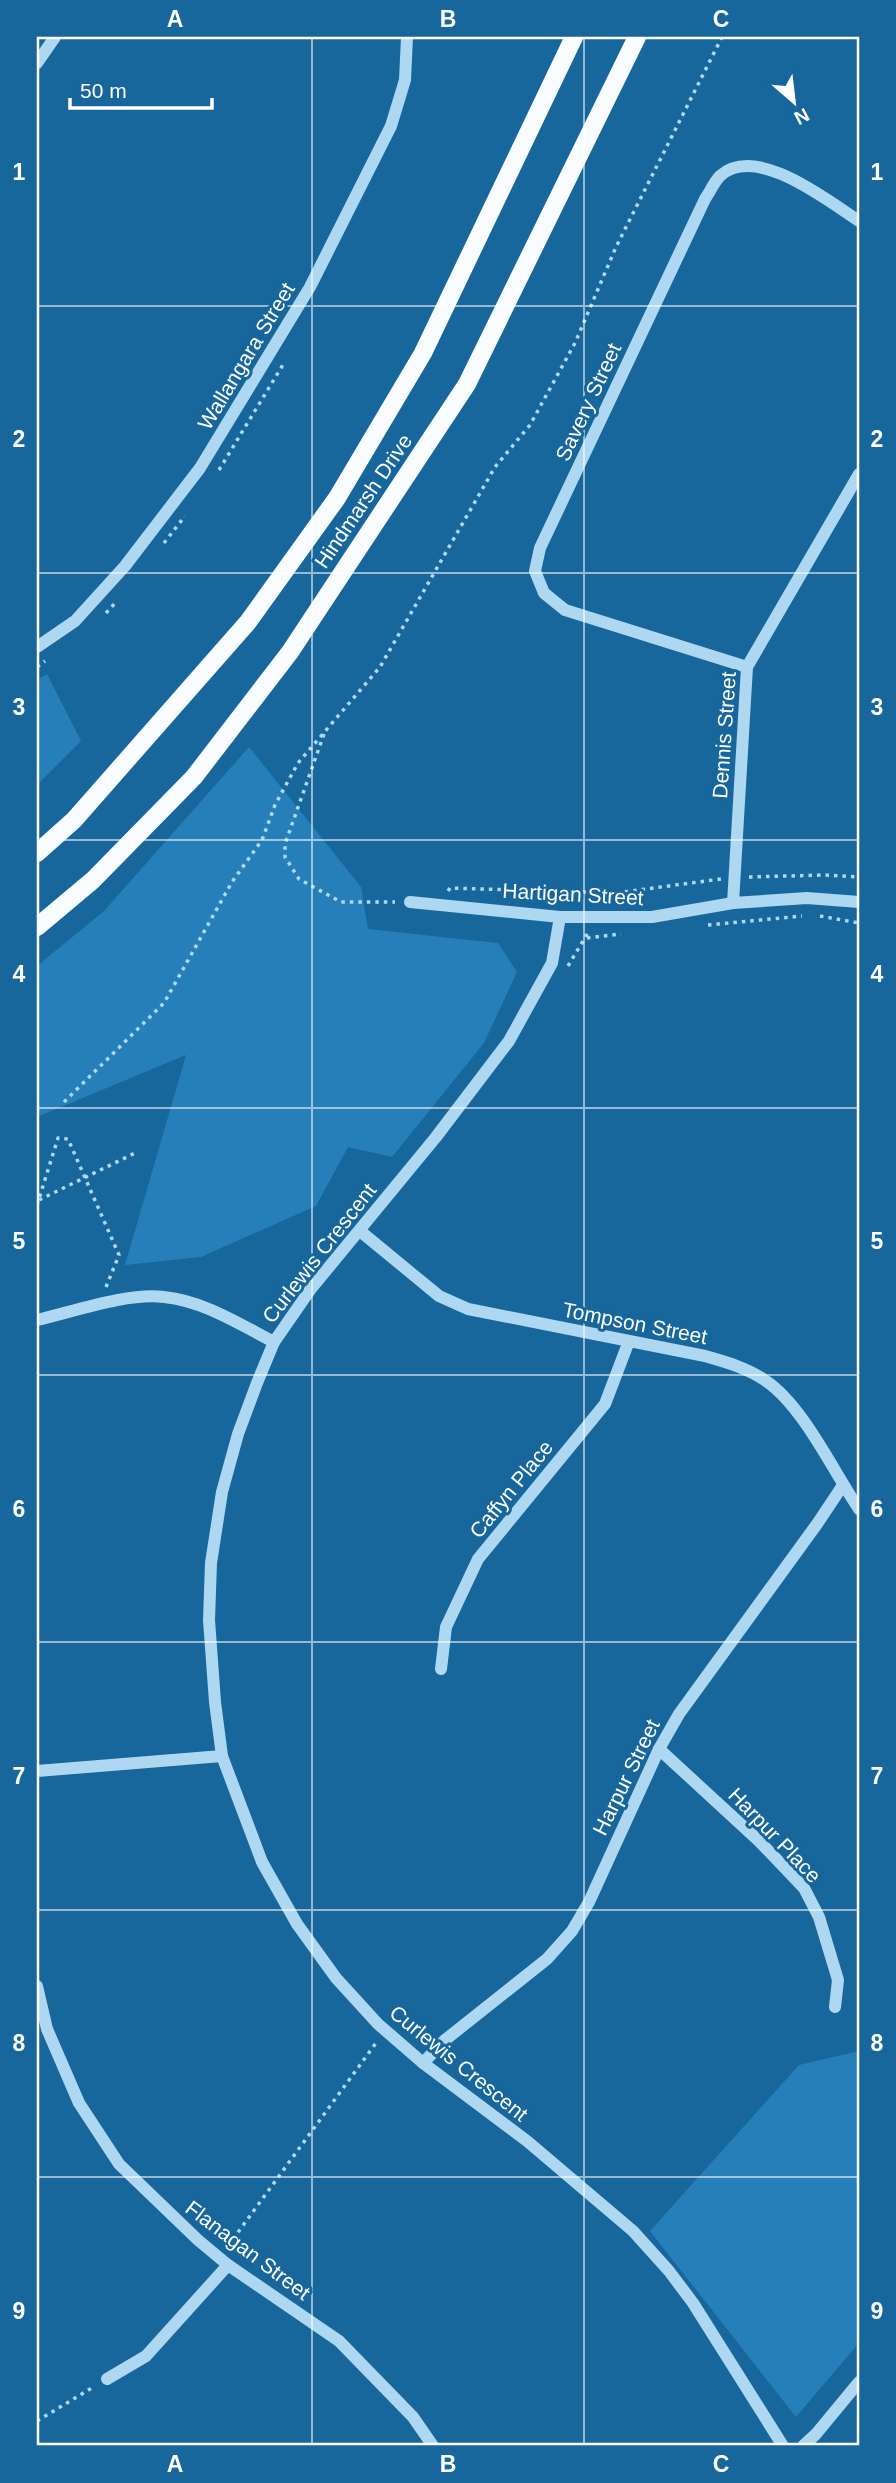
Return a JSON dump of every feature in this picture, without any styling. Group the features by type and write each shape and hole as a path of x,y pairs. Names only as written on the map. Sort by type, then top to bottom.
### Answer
{"main road":[{"name":"Hindmarsh Drive","path":"37,853 74,820 248,622 337,498 423,353 575,37"},
{"name":"Hindmarsh Drive","path":"37,927 93,880 194,777 290,652 467,384 638,37"}],"street":[{"path":"37,63 55,37"},
{"name":"Wallangara Street","path":"37,647 75,621 125,566 200,468 310,287 391,126 405,80 407,37"},
{"name":"Savery Street","path":"747,667 565,610 544,593 535,571 540,548 705,199 720,176 738,167 764,168 796,181 859,221"},
{"name":"Dennis Street","path":"733,903 747,667 859,474"},
{"name":"Hartigan Street","path":"410,902 560,917 652,917 733,903 807,898 859,902"},
{"name":"Curlewis Crescent","path":"560,917 552,963 509,1041 436,1138 360,1231 340,1251 274,1342 238,1434 222,1492 211,1563 209,1620 222,1756 262,1862 297,1924 336,1978 385,2030 527,2141 633,2231 693,2303 783,2446"},
{"name":"Tompson Street","path":"360,1231 439,1297 468,1309 705,1356 738,1366 766,1381 787,1400 859,1509"},
{"path":"37,1320 128,1299 162,1296 190,1301 222,1314 274,1342"},
{"name":"Caffyn Place","path":"441,1670 446,1627 478,1559 605,1404 629,1341"},
{"name":"Harpur Street","path":"424,2063 445,2040 547,1959 572,1931 589,1902 659,1749 679,1714 843,1485"},
{"name":"Harpur Place","path":"659,1749 759,1841 804,1888 819,1917 838,1980 835,2007"},
{"path":"37,1771 222,1756"},
{"name":"Flanagan Street","path":"37,1986 47,2029 79,2103 119,2164 163,2208 224,2261 339,2341 413,2417 433,2446"},
{"path":"107,2379 146,2356 224,2261"},
{"path":"803,2446 859,2382"}],"path":[{"path":"64,1102 164,1003 232,882 262,840 275,805 298,763 380,667 495,467 530,425 575,343 616,247 722,37"},
{"path":"326,729 285,844 285,857 299,879 341,902 410,902"},
{"path":"744,868 753,877"},
{"path":"440,904 450,888 616,893 734,878 825,875 859,877"},
{"path":"697,926 812,915 859,923"},
{"path":"586,938 621,934"},
{"path":"37,1202 58,1138 68,1139 119,1255 100,1306"},
{"path":"37,1202 137,1152"},
{"path":"224,2261 385,2030"},
{"path":"37,2421 107,2379"}],"shaded area":[{"path":"47,674 81,741 37,785 37,680"},
{"path":"249,747 361,887 368,929 498,943 517,972 484,1043 392,1157 348,1147 316,1206 201,1257 125,1265 186,1055 37,1117 37,966 104,911"},
{"path":"859,2051 859,2343 796,2417 650,2231 799,2065"}]}
